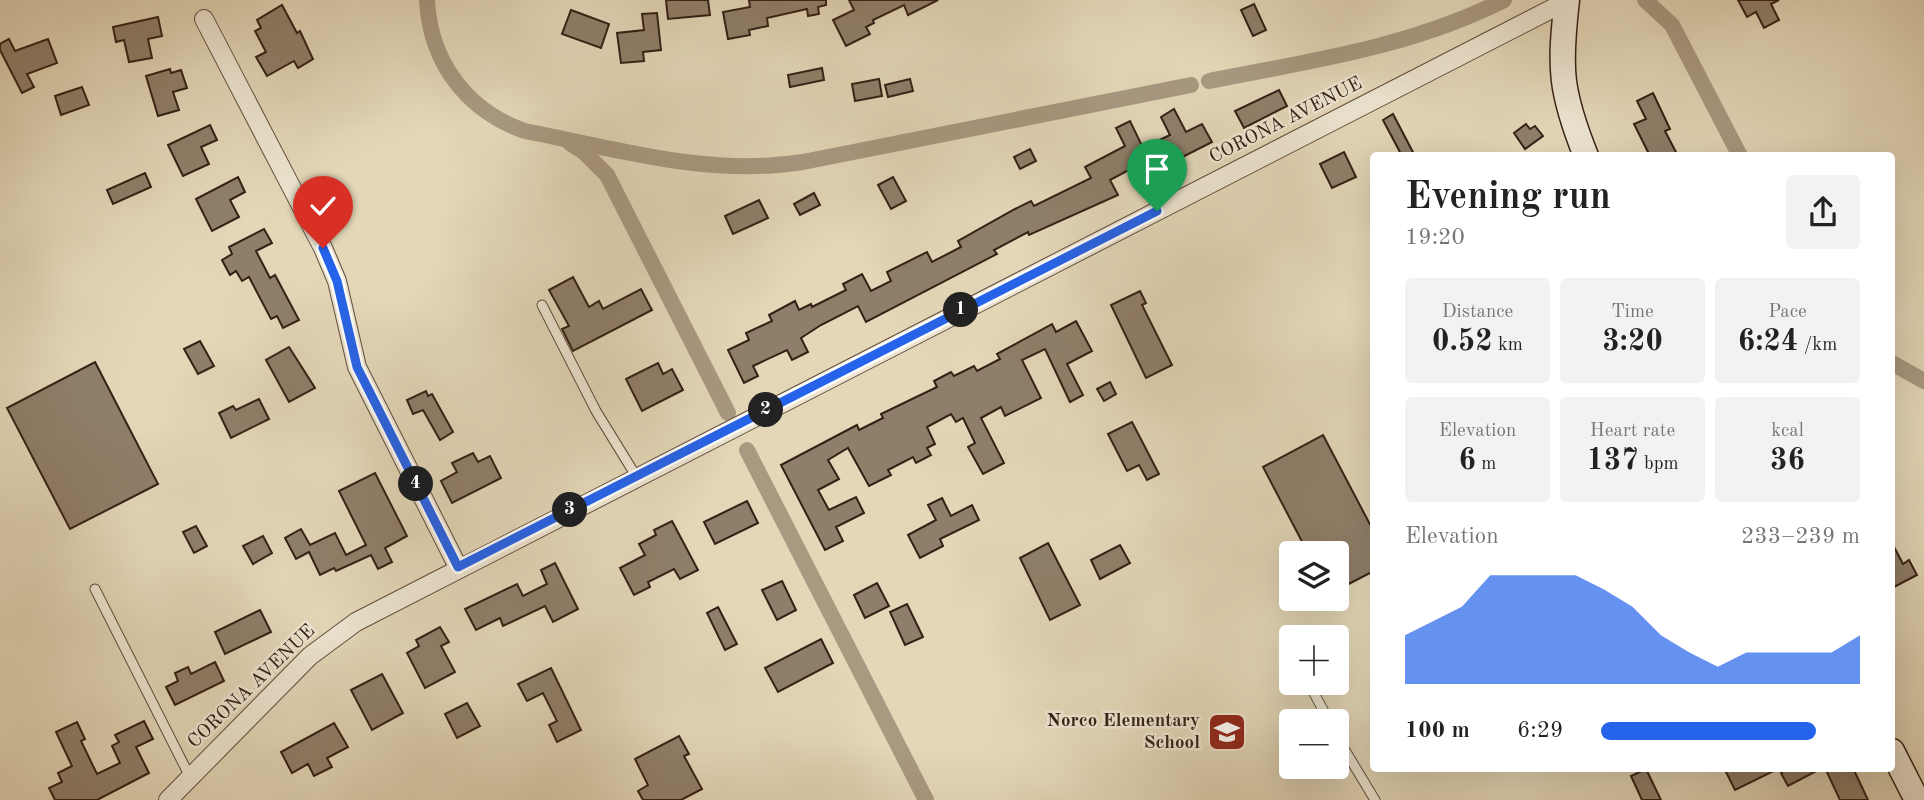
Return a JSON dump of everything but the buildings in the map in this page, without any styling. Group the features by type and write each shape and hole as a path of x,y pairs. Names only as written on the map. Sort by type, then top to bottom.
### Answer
{"street":[{"path":"1568,0 1561,71 1565,100 1584,152"},
{"name":"CORONA AVENUE","path":"168,800 330,639 458,567 1568,0"},
{"path":"204,19 323,248 337,281 357,367 458,567"},
{"path":"1895,757 1917,800"}],"lane":[{"path":"542,305 596,411 636,476"},
{"path":"94,589 190,777"},
{"path":"1349,757 1375,800"}],"waterway":[{"path":"427,0 435,44 455,81 469,97 504,122 525,131 629,153 698,164 768,166 803,162 1191,85"},
{"path":"1209,81 1360,51 1433,30 1504,0"},
{"path":"1645,0 1672,25 1738,152"},
{"path":"570,143 584,152 607,175 728,413"},
{"path":"1895,365 1924,381"},
{"path":"747,450 926,800"}],"place":[{"name":"Norco Elementary School","path":"1227,732"}],"route":[{"path":"323,248 337,281 357,367 458,567 1157,211"}]}
